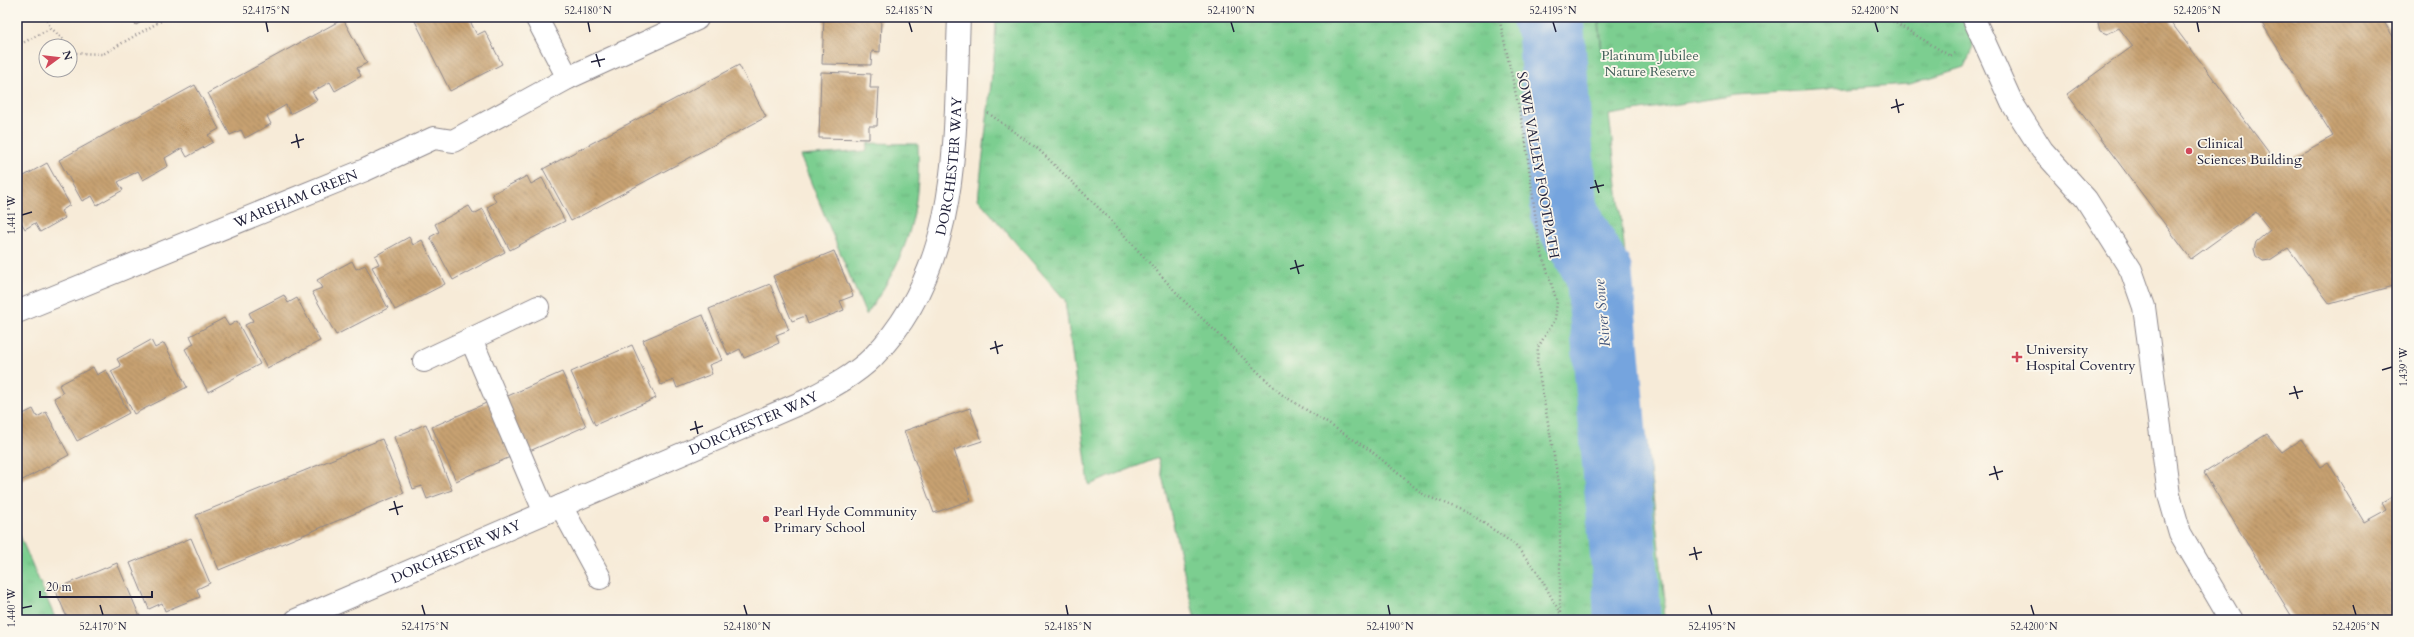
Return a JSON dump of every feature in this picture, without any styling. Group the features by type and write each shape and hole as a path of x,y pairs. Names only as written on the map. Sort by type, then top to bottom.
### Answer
{"street":[{"path":"536,17 568,78"},
{"name":"DORCHESTER WAY","path":"296,620 804,402 840,382 872,358 905,320 923,283 938,245 950,198 956,91 958,17"},
{"path":"1973,17 2012,103 2042,150 2086,199 2131,270 2144,307 2169,495 2180,533 2231,620"},
{"name":"WAREHAM GREEN","path":"17,312 364,170 434,138 453,141 568,78 697,19"},
{"path":"424,362 538,307"},
{"path":"471,339 553,510 600,578"}],"path":[{"path":"45,17 51,28 77,52 103,54 168,17"},
{"name":"SOWE VALLEY FOOTPATH","path":"1499,17 1525,136 1539,244 1557,302 1555,320 1538,347 1537,362 1560,489 1560,620"},
{"path":"1886,17 1950,56 1961,50"},
{"path":"17,46 51,28"},
{"path":"956,91 1038,149 1104,213 1185,302 1281,394 1370,450 1424,495 1469,513 1514,544 1537,571 1560,613"}],"green space":[{"name":"Platinum Jubilee Nature Reserve","path":"996,17 1598,17 1602,53 1599,17 1971,17 1979,34 1964,67 1910,84 1736,95 1609,115 1665,600 1664,620 1195,620 1158,458 1089,485 1065,300 978,199 995,47"},
{"path":"868,143 918,144 918,169 914,214 901,254 892,274 866,315 800,156 866,151"},
{"path":"17,529 56,620 17,620"}],"building":[{"path":"132,17 150,17 136,25"},
{"path":"413,17 468,17 477,35 485,31 502,64 450,91"},
{"path":"824,17 881,17 880,52 872,51 871,65 822,64"},
{"name":"Clinical Sciences Building","path":"2102,17 2143,17 2147,22 2154,17 2167,17 2279,166 2333,136 2258,17 2381,17 2397,43 2397,285 2330,304 2288,248 2270,260 2263,261 2256,256 2254,249 2256,242 2270,230 2256,212 2191,259 2067,94 2133,46 2119,28 2107,34 2100,31 2098,23"},
{"path":"343,19 367,63 357,68 361,76 335,91 330,82 312,92 317,100 290,114 286,105 267,116 271,124 245,138 241,130 230,135 208,93"},
{"path":"739,65 766,117 571,221 543,169"},
{"path":"821,72 871,74 870,88 879,88 877,126 869,126 869,139 819,138"},
{"path":"195,85 219,129 208,135 213,142 187,157 182,148 165,158 168,166 143,180 138,171 118,182 123,190 97,205 92,196 82,201 59,160"},
{"path":"47,163 70,205 61,211 65,218 40,232 35,223 25,229 17,215 17,180"},
{"path":"527,176 531,184 542,178 565,221 510,250 487,207 496,202 492,194"},
{"path":"469,206 474,214 483,209 505,252 453,280 430,237 439,232 435,224"},
{"path":"409,237 413,245 422,240 445,284 395,310 372,267 379,264 375,256"},
{"path":"834,251 853,296 840,301 844,310 808,324 805,316 792,321 773,276"},
{"path":"352,261 356,269 365,265 388,308 336,335 312,292 322,288 317,280"},
{"path":"770,284 789,330 776,335 779,343 744,358 740,349 728,355 709,309"},
{"path":"284,295 288,303 297,298 320,341 267,368 245,325 253,321 249,313"},
{"path":"703,315 722,360 709,365 712,374 677,388 674,380 661,385 643,340"},
{"path":"224,318 229,326 237,321 260,364 208,392 185,349 194,344 190,336"},
{"path":"151,340 155,348 164,343 187,387 134,414 111,371 121,366 117,359"},
{"path":"632,345 656,398 595,425 571,372"},
{"path":"93,367 97,375 106,370 129,413 77,441 54,398 63,393 59,385"},
{"path":"562,372 586,426 525,453 501,399"},
{"path":"493,400 517,454 456,481 432,427"},
{"path":"970,408 982,441 954,450 971,500 934,513 904,431"},
{"path":"33,409 37,417 46,412 69,455 17,483 17,417"},
{"path":"426,424 452,490 427,499 422,486 413,489 394,437"},
{"path":"2267,434 2282,452 2301,439 2320,467 2328,462 2364,522 2386,510 2382,503 2397,494 2397,620 2294,620 2204,473"},
{"path":"382,439 404,493 219,570 196,515"},
{"path":"191,538 210,583 197,589 200,597 165,611 162,603 149,609 130,563"},
{"path":"117,563 140,617 133,620 68,620 55,589"}],"waterway":[{"name":"River Sowe","path":"1545,17 1551,29 1564,212 1599,274 1626,583 1627,620"}],"place":[{"name":"Clinical Sciences Building","path":"2189,151"},
{"name":"University Hospital Coventry","path":"2017,357"},
{"name":"Pearl Hyde Community Primary School","path":"766,519"}]}
